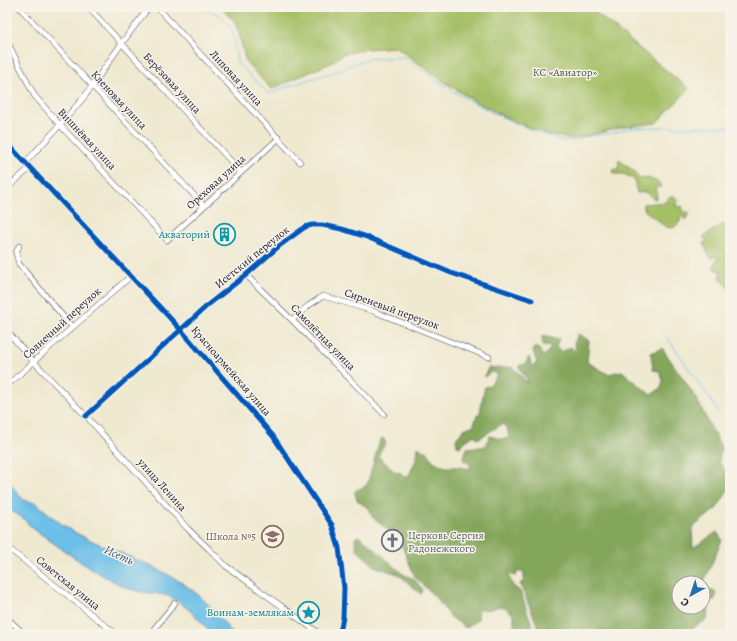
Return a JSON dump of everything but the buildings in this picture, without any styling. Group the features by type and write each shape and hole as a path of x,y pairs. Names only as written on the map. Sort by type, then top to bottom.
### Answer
{"street":[{"name":"Кленовая улица","path":"19,7 204,206"},
{"name":"Берёзовая улица","path":"88,7 241,172"},
{"path":"25,163 85,96 149,7"},
{"name":"Липовая улица","path":"157,7 300,162"},
{"name":"Вишнёвая улица","path":"7,41 34,94 60,125 166,240"},
{"name":"Ореховая улица","path":"166,240 279,138"},
{"name":"Красноармейская улица","path":"7,143 181,330 273,436 332,525 339,548 344,588 343,617 341,628 337,634"},
{"path":"7,188 30,168"},
{"name":"Исетский переулок","path":"86,416 209,304 246,275 279,246 305,227 312,225 322,225 342,229 367,237 450,273 532,300"},
{"path":"19,246 16,253 19,264 72,327"},
{"name":"Самолётная улица","path":"246,275 384,414"},
{"name":"Солнечный переулок","path":"7,386 131,276"},
{"name":"Сиреневый переулок","path":"292,320 308,306 323,296 372,311 489,357"},
{"name":"улица Ленина","path":"7,330 34,362 86,416 188,529 226,566 320,634"},
{"name":"Советская улица","path":"7,547 116,634"},
{"path":"150,634 175,604"},
{"path":"7,618 24,634"}],"green space":[{"name":"КС «Авиатор»","path":"219,7 589,7 689,89 656,123 624,127 572,139 549,135 513,121 474,101 437,77 398,47 367,49 343,54 331,63 271,89 246,62 234,21 223,9"},
{"path":"619,160 635,172 638,178 648,178 658,182 662,187 656,187 657,198 654,199 645,192 637,193 634,179 624,174 614,174 613,170 618,169"},
{"path":"673,196 679,200 675,206 683,207 682,211 690,213 685,220 684,217 680,217 680,222 673,228 666,227 643,209 643,204 666,202 669,197"},
{"path":"723,224 730,230 728,236 730,239 730,290 720,277 720,270 715,270 713,266 719,256 710,258 703,243 707,242 703,237"},
{"path":"578,334 584,337 589,341 587,362 608,374 622,371 651,395 661,388 663,380 659,371 653,370 651,353 662,348 695,396 721,447 719,462 728,475 730,487 717,508 692,528 693,548 717,532 722,540 707,575 671,575 671,615 708,615 707,620 695,626 691,634 541,634 520,584 524,580 524,572 517,572 516,576 508,574 513,586 520,591 535,634 518,634 514,630 514,615 506,608 500,606 488,610 479,609 478,619 466,628 450,616 435,597 415,577 399,539 372,517 370,509 356,498 355,491 367,485 380,440 383,438 386,443 378,456 395,472 401,473 405,477 408,477 413,466 418,447 423,451 427,451 433,461 445,467 461,467 469,469 471,465 463,460 467,448 484,447 490,436 500,439 509,438 507,428 502,424 478,439 474,435 460,447 457,446 456,439 464,429 474,425 477,415 480,413 485,387 490,385 498,374 491,372 484,377 488,368 512,367 525,381 528,382 519,367 520,365 525,365 529,357 532,366 537,363 533,351 535,347 539,349 543,357 551,348 549,345 543,347 542,336 559,339 556,347 561,352 571,347 573,351 576,348 574,344"},
{"path":"359,536 403,574 414,579 423,590 421,594 398,574 376,567 357,550 355,538"},
{"path":"711,591 715,591 717,594 714,601 711,599"}],"water":[{"name":"Исеть","path":"7,478 24,500 36,503 67,528 93,541 154,567 182,583 206,602 233,634 211,634 190,611 178,601 165,595 126,588 93,570 72,556 31,527 24,519 7,508"}],"waterway":[{"path":"196,7 219,15 227,23 232,30 237,63 267,92 270,93 338,71 367,59 405,57 431,77 489,111 536,132 560,140 576,141 584,137 612,133 632,128 665,127"},
{"path":"670,127 730,127"},
{"path":"667,337 718,411"}],"cycle path":[{"path":"7,143 181,330 273,436 332,525 339,548 344,588 343,617 341,628 337,634"},
{"path":"86,416 209,304 246,275 279,246 305,227 312,225 322,225 342,229 367,237 451,273 532,300"}],"place":[{"name":"Акваторий","path":"225,234"},
{"name":"Школа №5","path":"272,536"},
{"name":"Церковь Сергия Радонежского","path":"392,541"},
{"name":"Воинам-землякам","path":"309,612"}]}
